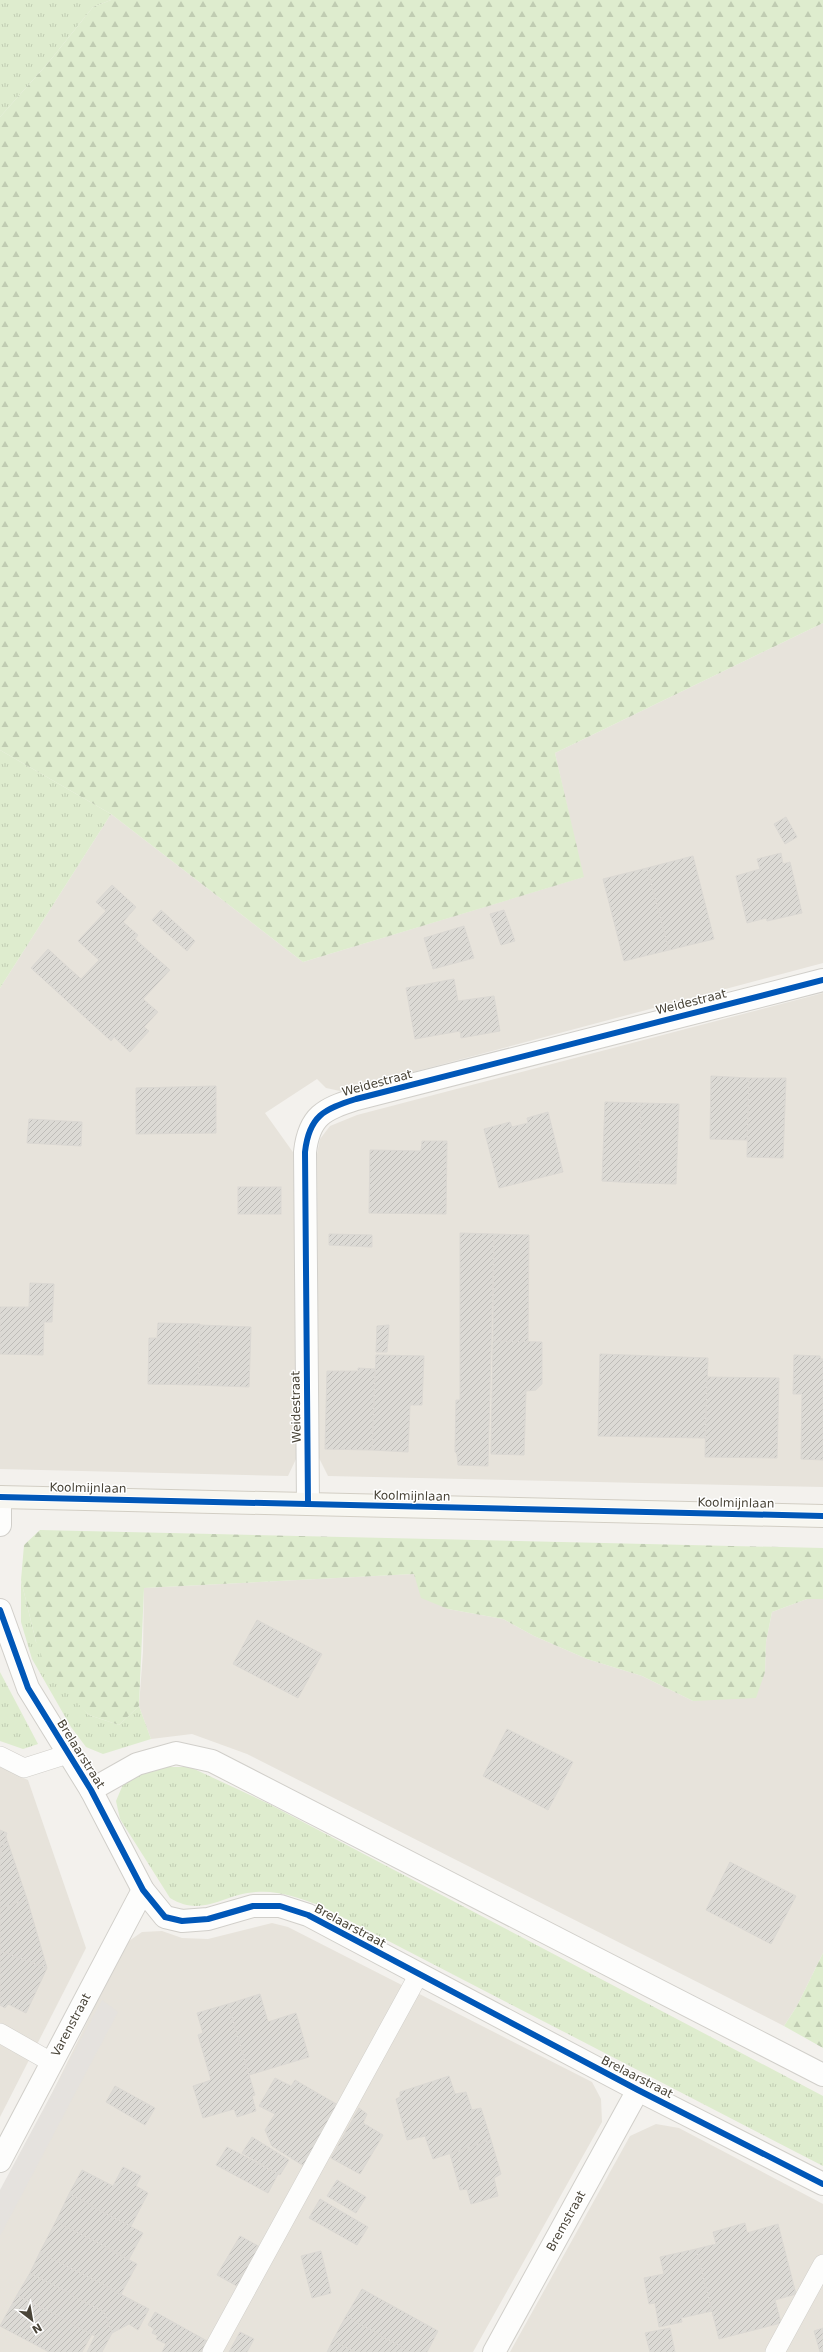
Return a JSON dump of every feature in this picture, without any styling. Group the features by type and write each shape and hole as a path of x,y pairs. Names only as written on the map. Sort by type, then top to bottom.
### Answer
{"street":[{"name":"Weidestraat","path":"308,1504 305,1152 311,1124 335,1106 356,1100 823,980"},
{"name":"Koolmijnlaan","path":"0,1497 823,1516"},
{"path":"0,1497 0,1525"},
{"name":"Brelaarstraat","path":"0,1610 28,1688 91,1790 143,1890 165,1917 182,1921 208,1919 253,1906 280,1906 308,1915 638,2090 823,2184"},
{"name":"Brelaarstraat","path":"91,1790 137,1764 176,1753 212,1761 823,2075"},
{"name":"Varenstraat","path":"0,2161 143,1890"},
{"name":"Bremstraat","path":"494,2352 638,2090"}],"lane":[{"path":"0,1756 24,1768 68,1754"},
{"path":"212,2352 419,1974"},
{"path":"0,2033 51,2062"},
{"path":"775,2352 823,2264"}],"shaded area":[{"path":"823,623 823,963 349,1089 340,1091 326,1088 317,1079 265,1113 295,1155 296,1459 288,1476 0,1469 0,988 111,814 303,962 583,877 555,753"},
{"path":"823,993 823,1487 328,1476 319,1458 317,1154 320,1139 330,1126 357,1115"},
{"path":"414,1574 448,1609 503,1619 534,1636 587,1659 642,1676 693,1701 765,1672 766,1642 772,1612 807,1599 823,1599 823,1953 797,2006 784,2026 247,1754 192,1734 151,1739 139,1706 143,1652 144,1588"},
{"path":"0,1767 28,1780 86,1948 0,2117"},
{"path":"272,1923 288,1927 592,2082 601,2099 602,2122 473,2352 0,2352 0,2199 126,1943 142,1932 162,1931 182,1938 208,1939"},
{"path":"102,2000 118,2012 0,2236 0,2190"},
{"path":"656,2124 679,2128 823,2204 823,2352 510,2352 630,2136"}],"green space":[{"path":"0,0 111,0 93,7 48,63 0,117"},
{"path":"111,0 823,0 823,623 555,753 584,877 303,962 111,814 0,750 0,117 48,63 93,7"},
{"path":"0,750 111,814 0,988"},
{"path":"40,1530 823,1548 823,1599 807,1599 772,1612 766,1642 765,1672 756,1698 693,1701 642,1676 587,1659 534,1636 503,1619 448,1609 421,1598 414,1574 144,1588 139,1706 119,1725 89,1715 49,1674 36,1642 21,1580 24,1545"},
{"path":"21,1580 36,1642 73,1697 89,1715 119,1725 139,1706 151,1739 103,1754 86,1747 71,1727 32,1659 21,1622"},
{"path":"0,1672 38,1744 23,1749 0,1741"},
{"path":"166,1767 190,1767 267,1803 823,2096 823,2166 319,1905 288,1895 272,1892 244,1894 213,1903 193,1906 182,1904 170,1898 120,1819 116,1801 124,1782 146,1771"},
{"path":"823,1953 823,2048 784,2026 797,2006"}],"building":[{"path":"786,817 797,837 785,844 774,824"},
{"path":"781,853 783,864 790,862 802,913 767,921 766,918 747,923 736,876 760,869 757,859"},
{"path":"693,856 714,939 669,950 647,868"},
{"path":"647,868 669,950 624,961 603,879"},
{"path":"112,885 136,907 123,922 138,935 135,939 170,970 143,999 158,1012 144,1027 149,1031 130,1052 114,1037 111,1041 31,968 48,949 81,979 99,960 78,941 106,911 96,902"},
{"path":"161,910 195,941 187,951 152,920"},
{"path":"504,910 515,941 501,945 490,914"},
{"path":"464,926 474,958 433,969 424,938"},
{"path":"454,979 458,1001 494,996 500,1031 461,1038 460,1031 415,1039 406,988"},
{"path":"711,1076 749,1078 747,1140 710,1139"},
{"path":"749,1078 786,1078 783,1158 747,1157"},
{"path":"216,1086 216,1133 136,1134 136,1088"},
{"path":"605,1102 641,1103 639,1183 602,1181"},
{"path":"641,1103 679,1104 676,1184 639,1183"},
{"path":"548,1112 563,1172 499,1188 484,1129 510,1122 512,1127 528,1123 527,1118"},
{"path":"29,1119 82,1122 81,1146 27,1143"},
{"path":"422,1141 447,1141 446,1214 369,1213 370,1150 421,1151"},
{"path":"238,1187 281,1187 281,1214 238,1214"},
{"path":"460,1233 494,1234 488,1466 458,1465 457,1454 455,1452 456,1400 460,1400"},
{"path":"329,1234 372,1235 372,1247 329,1245"},
{"path":"494,1234 529,1235 528,1342 493,1341"},
{"path":"30,1283 54,1284 52,1322 44,1322 43,1355 0,1354 0,1307 29,1307"},
{"path":"158,1323 200,1324 198,1385 148,1384 149,1338 157,1338"},
{"path":"200,1325 251,1327 249,1387 198,1385"},
{"path":"389,1325 387,1352 376,1352 377,1326"},
{"path":"493,1341 542,1342 542,1384 536,1390 526,1391 524,1455 491,1454"},
{"path":"600,1354 708,1358 705,1438 598,1436"},
{"path":"376,1355 424,1356 422,1405 410,1405 408,1452 372,1450"},
{"path":"794,1355 820,1356 821,1359 823,1359 823,1460 801,1459 802,1394 793,1394"},
{"path":"358,1368 375,1369 372,1450 325,1449 327,1371 358,1371"},
{"path":"707,1377 779,1378 777,1458 705,1457"},
{"path":"257,1620 322,1654 298,1698 233,1664"},
{"path":"507,1729 573,1762 548,1810 483,1776"},
{"path":"0,1830 7,1833 0,1857"},
{"path":"6,1837 27,1899 0,1909 0,1857"},
{"path":"730,1862 796,1896 771,1944 706,1910"},
{"path":"27,1899 47,1968 0,1951 0,1909"},
{"path":"0,1951 47,1968 26,2013 8,2004 5,2008 0,2005"},
{"path":"260,1994 268,2022 296,2013 309,2057 249,2075 228,2004"},
{"path":"228,2004 255,2095 252,2096 256,2111 237,2117 234,2109 203,2118 193,2086 211,2080 198,2035 203,2033 197,2013"},
{"path":"449,2076 455,2094 466,2092 472,2110 481,2108 491,2140 433,2159 425,2136 407,2140 396,2099 400,2097 400,2092"},
{"path":"275,2078 291,2086 295,2080 338,2105 307,2168 272,2146 265,2130 275,2114 259,2106"},
{"path":"115,2086 155,2108 145,2125 106,2102"},
{"path":"359,2108 367,2114 363,2123 383,2135 360,2174 331,2158"},
{"path":"252,2137 289,2160 280,2175 242,2153"},
{"path":"491,2140 501,2174 494,2178 498,2196 471,2204 467,2189 460,2190 450,2154"},
{"path":"227,2147 278,2174 268,2193 216,2165"},
{"path":"123,2167 141,2176 136,2186 148,2193 131,2226 69,2194 82,2170 113,2186"},
{"path":"337,2180 366,2197 356,2213 327,2196"},
{"path":"69,2194 143,2233 129,2259 56,2221"},
{"path":"320,2199 368,2227 357,2245 309,2218"},
{"path":"56,2221 137,2264 121,2294 40,2252"},
{"path":"745,2223 747,2233 778,2224 796,2294 775,2300 781,2323 719,2339 696,2249 716,2244 713,2232"},
{"path":"240,2236 260,2247 237,2286 217,2275"},
{"path":"696,2249 712,2311 681,2318 682,2322 659,2327 655,2303 649,2304 644,2278 664,2274 660,2257"},
{"path":"321,2251 331,2293 312,2298 301,2256"},
{"path":"40,2252 149,2309 138,2330 129,2324 112,2333 104,2312 30,2273"},
{"path":"30,2273 104,2312 112,2333 102,2352 87,2352 95,2336 17,2295"},
{"path":"362,2289 438,2331 427,2352 410,2352 346,2316"},
{"path":"17,2295 92,2334 82,2352 49,2352 0,2326"},
{"path":"155,2312 209,2342 203,2352 162,2352 166,2344 156,2339 158,2336 152,2333 154,2329 148,2325"},
{"path":"346,2316 410,2352 355,2352 333,2340"},
{"path":"670,2328 675,2352 650,2352 645,2333"},
{"path":"823,2328 823,2352 820,2352 814,2331"},
{"path":"240,2332 254,2339 247,2352 229,2352"},
{"path":"333,2340 355,2352 327,2352"}],"cycle path":[{"path":"308,1504 305,1152 307,1140 314,1122 335,1106 356,1099 823,980"},
{"path":"0,1497 823,1516"},
{"path":"0,1610 28,1688 91,1790 143,1890 165,1917 182,1921 208,1919 253,1906 280,1906 308,1915 638,2090 823,2184"}]}
